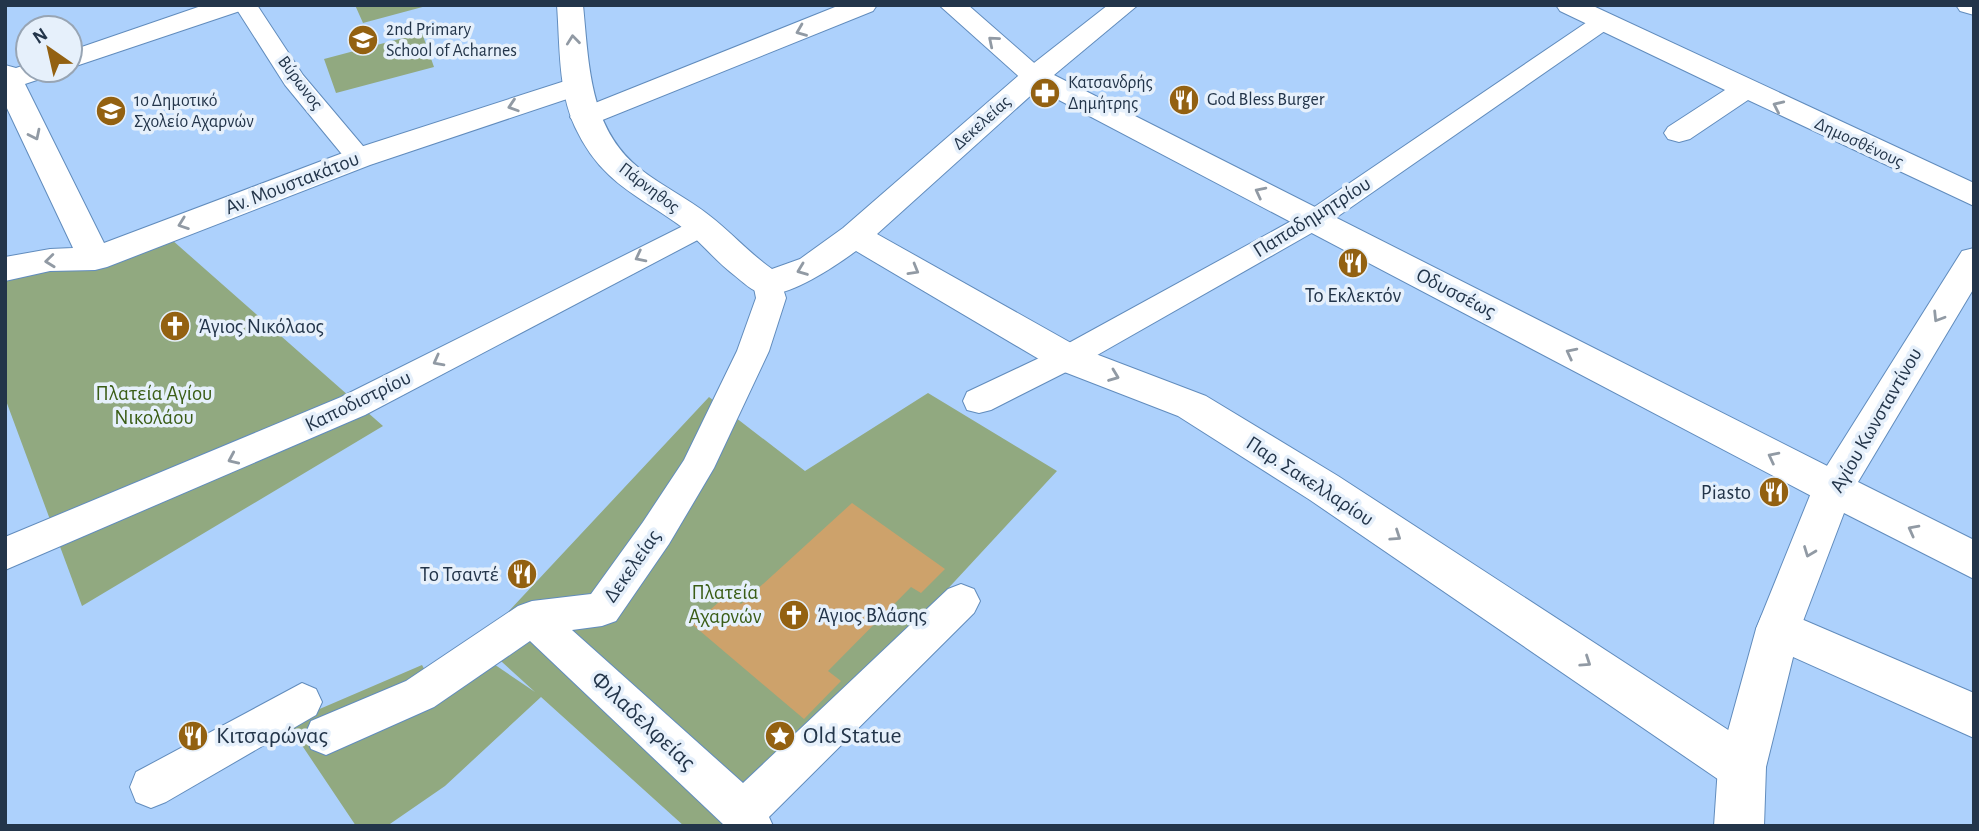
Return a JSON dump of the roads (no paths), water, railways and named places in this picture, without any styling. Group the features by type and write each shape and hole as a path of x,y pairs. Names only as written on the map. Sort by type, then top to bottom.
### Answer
{"street":[{"path":"84,55 230,5"},
{"name":"Βύρωνος","path":"245,5 294,80 359,158"},
{"name":"Πάρνηθος","path":"570,5 578,86 585,117 595,138 610,158 631,177 701,226 757,275"},
{"path":"585,117 864,5"},
{"name":"Οδυσσέως","path":"952,5 1035,76 1974,561"},
{"name":"Δεκελείας","path":"326,735 420,694 532,618 602,609 656,533 697,468 753,351 771,298 757,275 812,267 855,236 1035,76 1125,5"},
{"name":"Δημοσθένους","path":"1569,5 1744,90 1974,196"},
{"name":"Παπαδημητρίου","path":"979,401 1067,358 1314,220 1628,5"},
{"path":"1969,5 1974,7"},
{"path":"7,77 95,260"},
{"name":"Αν. Μουστακάτου","path":"5,269 50,260 95,260 359,158 578,86"},
{"path":"1679,133 1744,90"},
{"name":"Καποδιστρίου","path":"5,554 353,406 701,226"},
{"name":"Παρ. Σακελλαρίου","path":"855,236 1067,358 1192,406 1324,488 1742,767"},
{"name":"Αγίου Κωνσταντίνου","path":"1739,826 1742,767 1778,629 1833,488 1974,259"},
{"path":"747,820 961,601"},
{"name":"Φιλαδελφείας","path":"532,618 747,820"},
{"path":"1778,629 1974,716"},
{"path":"152,787 302,702"}],"place":[{"name":"2nd Primary School of Acharnes","path":"363,40"},
{"name":"Κατσανδρής Δημήτρης","path":"1045,93"},
{"name":"God Bless Burger","path":"1184,100"},
{"name":"1ο Δημοτικό Σχολείο Αχαρνών","path":"111,111"},
{"name":"Το Εκλεκτόν","path":"1353,263"},
{"name":"Άγιος Νικόλαος","path":"175,326"},
{"name":"Piasto","path":"1774,492"},
{"name":"To Τσαντέ","path":"522,574"},
{"name":"Άγιος Βλάσης","path":"794,615"},
{"name":"Κιτσαρώνας","path":"193,736"},
{"name":"Old Statue","path":"780,736"}],"park label":[{"name":"Πλατεία Αγίου Νικολάου","path":"154,405"},
{"name":"Πλατεία Αχαρνών","path":"725,604"}]}
